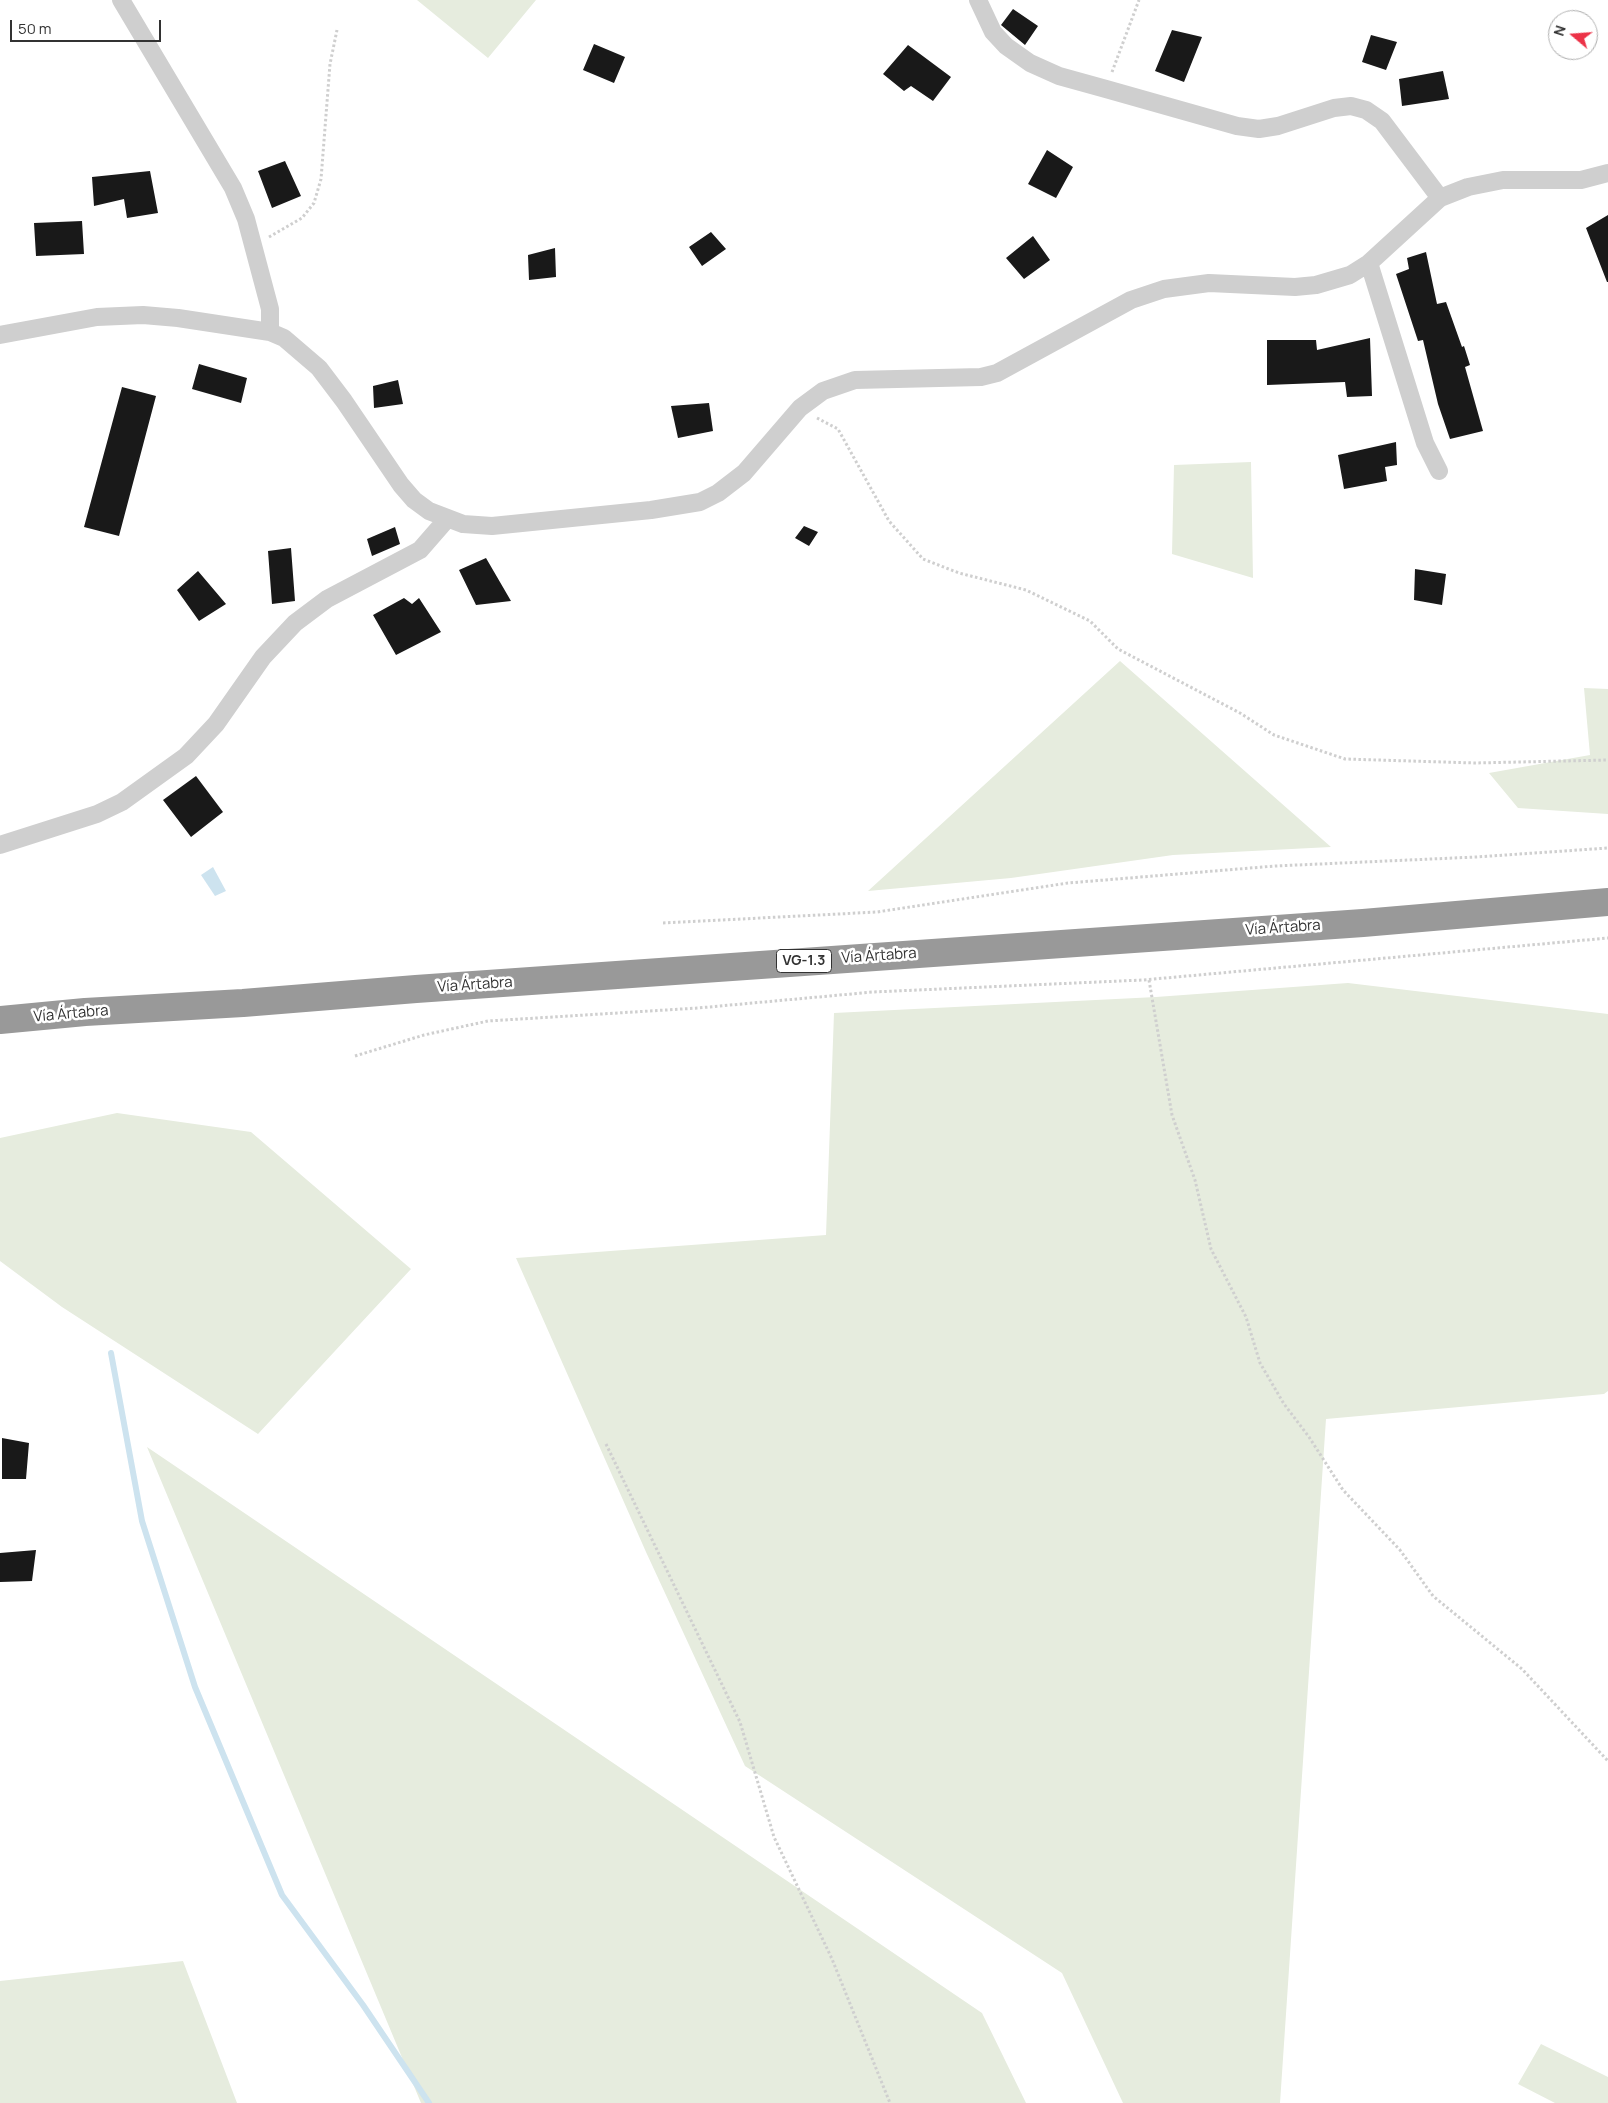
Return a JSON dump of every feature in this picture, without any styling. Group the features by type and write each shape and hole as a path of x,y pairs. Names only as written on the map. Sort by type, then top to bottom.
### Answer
{"highway":[{"name":"Vía Ártabra","path":"0,1020 85,1012 243,1003 416,989 1363,923 1608,902"}],"street":[{"path":"121,0 232,188 246,219 270,309 270,332"},
{"path":"978,0 993,32 1006,46 1030,64 1059,76 1237,126 1258,129 1278,126 1334,108 1351,106 1366,110 1382,122 1440,198"},
{"path":"0,335 97,317 143,315 186,319 270,332 284,338 318,368 344,401 401,485 414,500 429,511 447,520 464,524 492,526 651,510 700,502 718,493 744,473 800,408 823,391 855,380 981,377 997,373 1131,300 1164,289 1209,283 1295,287 1316,285 1350,275 1369,263 1440,198 1468,187 1503,180 1581,180 1608,173"},
{"path":"1369,263 1425,443 1439,471"},
{"path":"0,845 97,814 122,802 186,756 216,724 262,657 295,623 327,599 420,550 447,520"}],"path":[{"path":"1106,89 1139,0"},
{"path":"253,246 302,218 314,203 322,179 330,64 338,30"},
{"path":"800,408 838,429 889,521 923,559 959,573 1026,590 1090,622 1118,649 1240,713 1274,735 1345,759 1475,763 1608,760"},
{"path":"663,923 877,912 1068,883 1265,867 1476,857 1608,848"},
{"path":"355,1056 424,1035 488,1021 698,1008 873,992 1149,980 1608,938"},
{"path":"1149,980 1172,1115 1195,1180 1211,1249 1246,1317 1260,1363 1284,1404 1309,1437 1343,1490 1400,1550 1433,1596 1522,1669 1608,1761"},
{"path":"606,1444 740,1722 774,1837 832,1959 890,2103"}],"shaded area":[{"path":"417,0 536,0 488,58"},
{"path":"1251,462 1253,578 1172,554 1174,465"},
{"path":"1120,661 1331,847 1173,855 1011,878 868,891"},
{"path":"1584,688 1608,689 1608,814 1518,808 1489,773 1590,755"},
{"path":"1348,983 1608,1014 1608,1391 1604,1394 1326,1419 1280,2103 1123,2103 1062,1973 745,1766 646,1552 516,1258 826,1235 834,1013 1156,997"},
{"path":"117,1113 251,1132 411,1269 258,1434 62,1307 0,1261 0,1138"},
{"path":"147,1447 982,2013 1026,2103 421,2103"},
{"path":"183,1961 237,2103 0,2103 0,1981"},
{"path":"1541,2044 1608,2077 1608,2103 1555,2103 1518,2084"}],"water":[{"path":"213,867 226,891 215,896 201,875"}],"building":[{"path":"1013,9 1038,26 1025,45 1001,25"},
{"path":"1172,30 1202,37 1184,82 1155,71"},
{"path":"1371,35 1397,42 1386,70 1362,62"},
{"path":"594,44 625,57 614,83 583,70"},
{"path":"908,45 951,77 933,101 911,86 904,91 883,74"},
{"path":"1443,71 1449,99 1402,106 1399,79"},
{"path":"1047,150 1073,167 1056,198 1028,184"},
{"path":"285,161 301,196 272,208 258,171"},
{"path":"150,171 158,213 127,218 124,199 94,206 92,177"},
{"path":"1608,215 1608,282 1607,282 1586,228"},
{"path":"82,221 84,254 36,256 34,223"},
{"path":"711,232 726,249 702,266 689,247"},
{"path":"1033,236 1050,260 1024,279 1006,258"},
{"path":"555,248 556,277 529,280 528,255"},
{"path":"1426,252 1437,304 1446,302 1462,347 1464,346 1470,365 1465,367 1483,431 1450,439 1438,404 1423,340 1418,341 1396,274 1409,269 1407,258"},
{"path":"1370,338 1372,396 1347,397 1345,382 1267,385 1267,340 1316,340 1317,350"},
{"path":"199,364 247,378 241,403 192,389"},
{"path":"398,380 403,404 374,408 373,386"},
{"path":"122,387 156,396 119,536 84,527"},
{"path":"709,403 713,431 678,438 671,406"},
{"path":"1396,442 1397,465 1385,467 1387,481 1344,489 1338,455"},
{"path":"804,526 818,532 809,546 795,538"},
{"path":"395,527 400,544 372,556 367,539"},
{"path":"291,548 295,601 272,604 268,551"},
{"path":"486,558 511,601 476,605 459,570"},
{"path":"1415,569 1446,574 1442,605 1414,600"},
{"path":"198,571 226,604 199,621 177,590"},
{"path":"404,598 412,604 419,598 441,632 396,655 373,615"},
{"path":"196,776 223,812 191,837 163,800"},
{"path":"2,1438 29,1443 26,1479 2,1479"},
{"path":"36,1550 32,1581 0,1582 0,1553"}],"waterway":[{"path":"111,1353 142,1521 195,1687 282,1895 363,2005 429,2103"}]}
